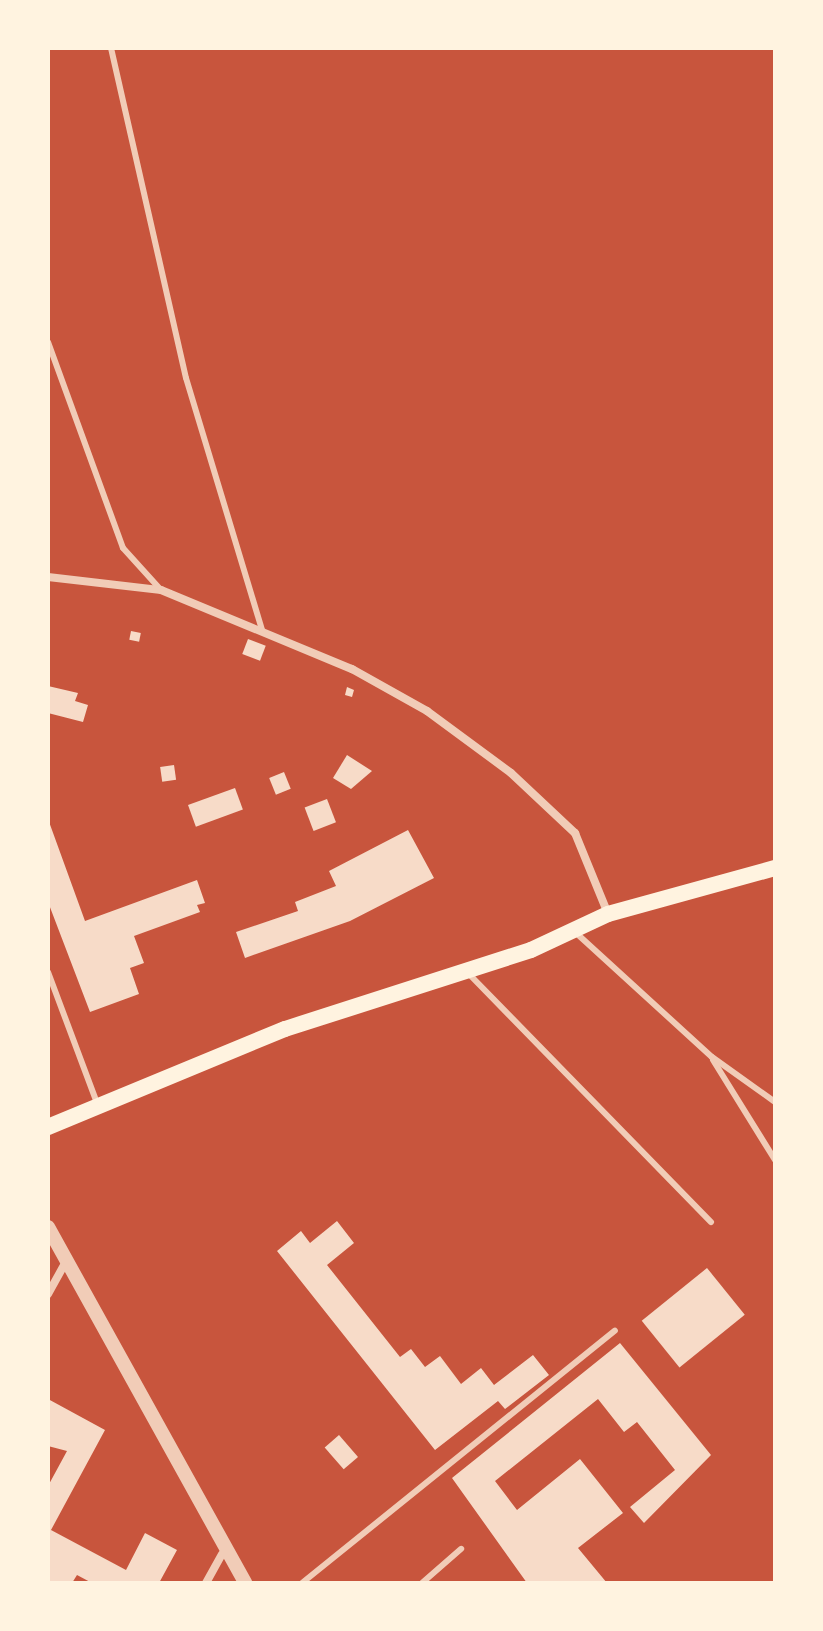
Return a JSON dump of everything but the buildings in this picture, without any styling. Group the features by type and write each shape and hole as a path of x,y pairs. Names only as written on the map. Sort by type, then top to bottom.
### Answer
{"main road":[{"path":"48,1127 285,1029 531,950 608,914 775,868"}],"street":[{"path":"48,577 161,590 262,630 427,711 511,773 575,833 608,914"},
{"path":"48,1227 222,1554 245,1583"},
{"path":"48,1294 66,1261"},
{"path":"206,1583 222,1554"}],"lane":[{"path":"111,48 186,378 262,630"},
{"path":"48,342 123,548 161,590"},
{"path":"573,930 712,1057 775,1102"},
{"path":"466,970 711,1222"},
{"path":"48,972 99,1106"},
{"path":"712,1057 775,1160"},
{"path":"302,1583 615,1330"},
{"path":"422,1583 461,1549"}]}
